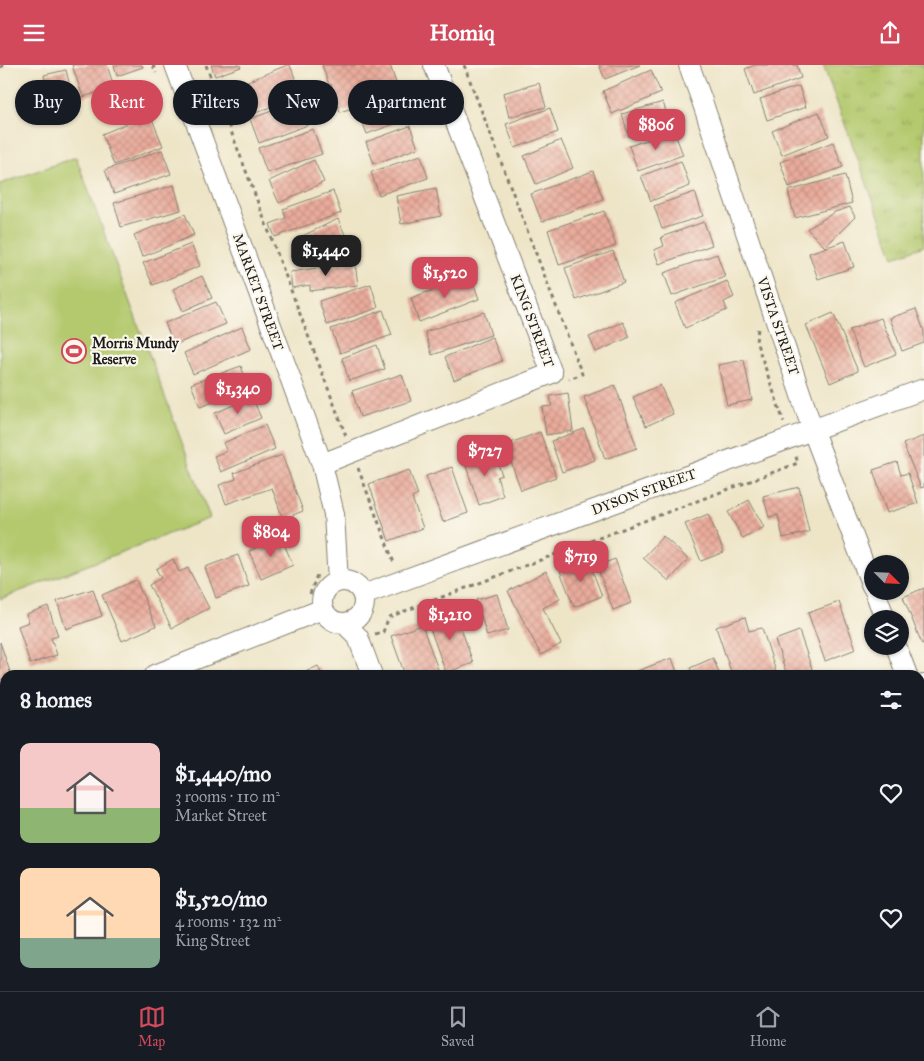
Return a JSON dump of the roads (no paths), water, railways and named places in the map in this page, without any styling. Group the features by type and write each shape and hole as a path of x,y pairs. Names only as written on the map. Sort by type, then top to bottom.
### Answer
{"street":[{"name":"MARKET STREET","path":"175,65 322,464 334,515 338,582"},
{"name":"KING STREET","path":"322,464 552,373 434,65"},
{"name":"VISTA STREET","path":"689,65 813,431 864,565"},
{"name":"DYSON STREET","path":"363,595 924,389"},
{"path":"165,670 316,603 323,597 329,587 338,582 348,582 357,587 363,595 364,608 351,630"},
{"path":"316,603 327,616 351,630 370,670"},
{"path":"899,655 905,670"}],"place":[{"name":"Morris Mundy Reserve","path":"74,351"}]}
